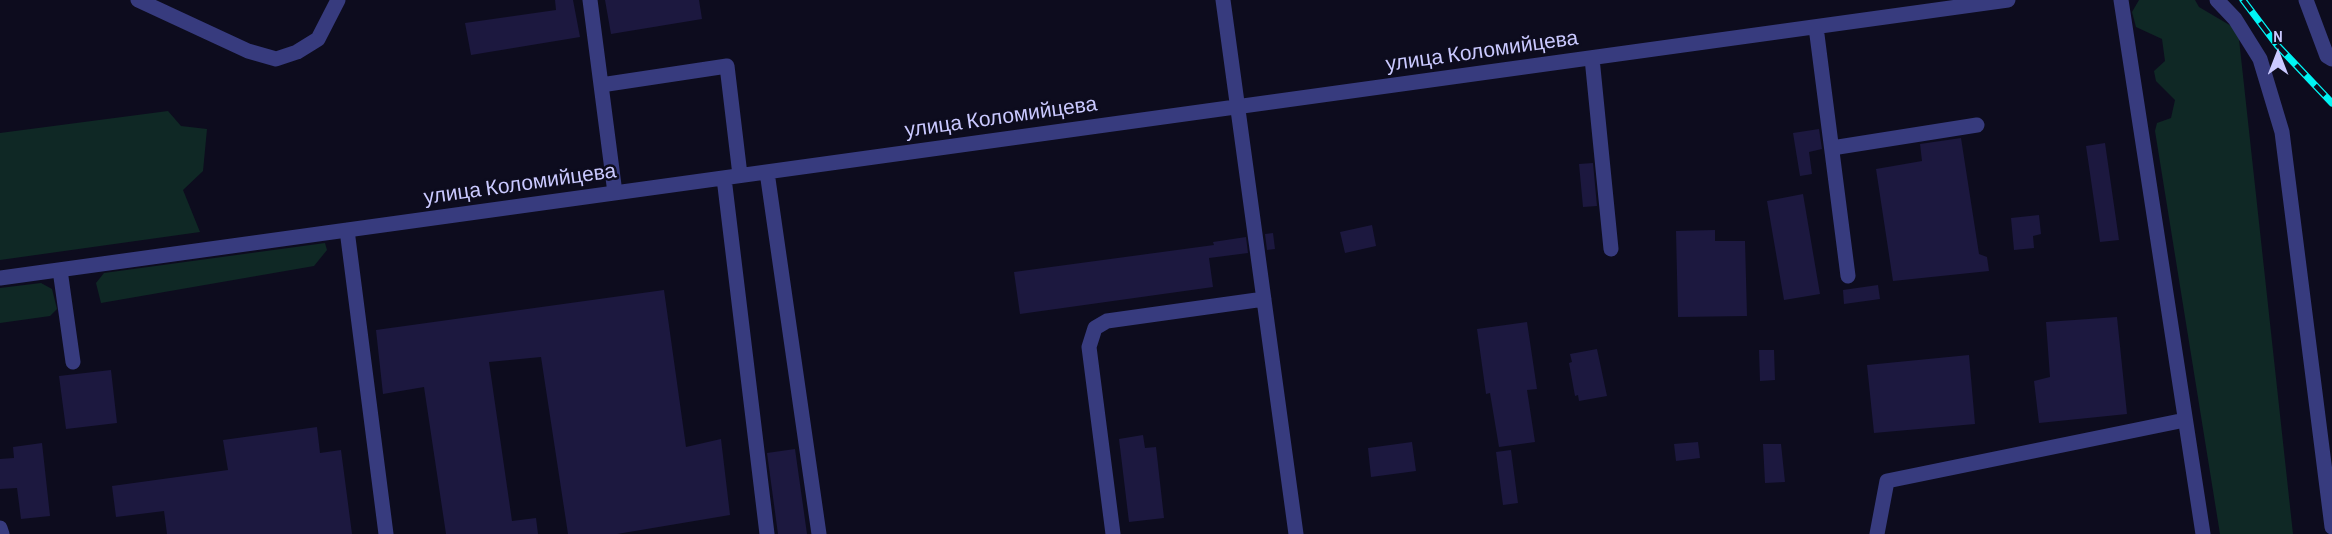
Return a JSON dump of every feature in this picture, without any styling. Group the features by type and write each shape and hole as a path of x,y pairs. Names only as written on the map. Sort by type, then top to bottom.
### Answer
{"street":[{"path":"138,0 248,51 276,59 297,52 318,39 338,0"},
{"path":"590,0 615,193"},
{"path":"1223,0 1296,534"},
{"name":"улица Коломийцева","path":"0,278 2008,0"},
{"path":"2121,0 2203,534"},
{"path":"2217,0 2235,19 2260,58 2282,132 2332,527"},
{"path":"2306,0 2328,56 2332,59"},
{"path":"1816,27 1848,276"},
{"path":"1592,58 1611,249"},
{"path":"601,85 727,66 740,176"},
{"path":"1832,147 1977,125"},
{"path":"767,172 819,534"},
{"path":"724,178 763,533"},
{"path":"347,230 386,534"},
{"path":"60,270 73,362"},
{"path":"1113,534 1089,347 1095,328 1107,321 1264,299"},
{"path":"1876,534 1887,481 2185,420"},
{"path":"0,528 3,534"}],"green space":[{"path":"2139,0 2195,0 2199,7 2238,30 2293,534 2220,534 2155,131 2157,123 2171,118 2175,100 2156,81 2154,71 2165,61 2162,39 2136,27 2132,12"},
{"path":"168,111 181,126 207,129 203,171 183,190 200,232 0,260 0,133"},
{"path":"325,243 327,250 314,266 101,303 96,283 104,273"},
{"path":"41,283 52,289 57,309 50,316 0,323 0,288"}],"building":[{"path":"555,0 573,0 580,37 471,55 465,23 556,10"},
{"path":"605,0 699,0 702,19 611,34"},
{"path":"1819,129 1822,149 1809,152 1812,174 1800,176 1793,133"},
{"path":"1961,138 1979,254 1987,257 1989,271 1893,281 1876,169 1922,161 1920,144"},
{"path":"2105,143 2119,240 2100,242 2086,146"},
{"path":"1593,163 1597,206 1583,207 1579,164"},
{"path":"1803,194 1820,294 1784,300 1767,201"},
{"path":"2039,215 2041,234 2033,236 2034,248 2014,250 2011,218"},
{"path":"1372,225 1376,246 1345,253 1340,232"},
{"path":"1715,230 1715,241 1745,241 1747,316 1678,317 1676,231"},
{"path":"1273,233 1275,249 1267,250 1265,234"},
{"path":"1246,237 1248,253 1209,258 1213,287 1020,314 1014,272 1214,245 1213,242"},
{"path":"1878,285 1880,299 1844,304 1843,290"},
{"path":"664,290 686,447 721,439 730,515 617,534 568,534 541,357 489,362 512,521 536,518 538,534 446,534 424,387 383,394 376,330"},
{"path":"2117,317 2127,414 2039,423 2034,381 2050,377 2046,322"},
{"path":"1527,322 1537,389 1527,390 1535,442 1499,447 1490,393 1486,394 1477,329"},
{"path":"1597,349 1607,396 1579,401 1578,395 1575,396 1569,363 1572,362 1570,354"},
{"path":"1759,350 1774,350 1775,380 1760,381"},
{"path":"1969,355 1975,424 1874,433 1867,365"},
{"path":"111,370 117,423 66,429 59,376"},
{"path":"317,427 320,453 341,450 352,534 167,534 164,511 116,517 112,486 228,470 223,440"},
{"path":"1143,435 1145,448 1156,447 1164,518 1129,522 1119,439"},
{"path":"1412,442 1416,471 1371,477 1368,448"},
{"path":"1698,442 1700,458 1676,461 1674,444"},
{"path":"42,443 50,516 21,519 17,488 0,489 0,459 14,458 13,447"},
{"path":"1763,444 1781,444 1785,482 1765,483"},
{"path":"795,449 807,534 778,534 767,453"},
{"path":"1511,450 1518,503 1503,505 1496,452"}],"railway":[{"path":"2243,0 2277,45 2332,103"}]}
